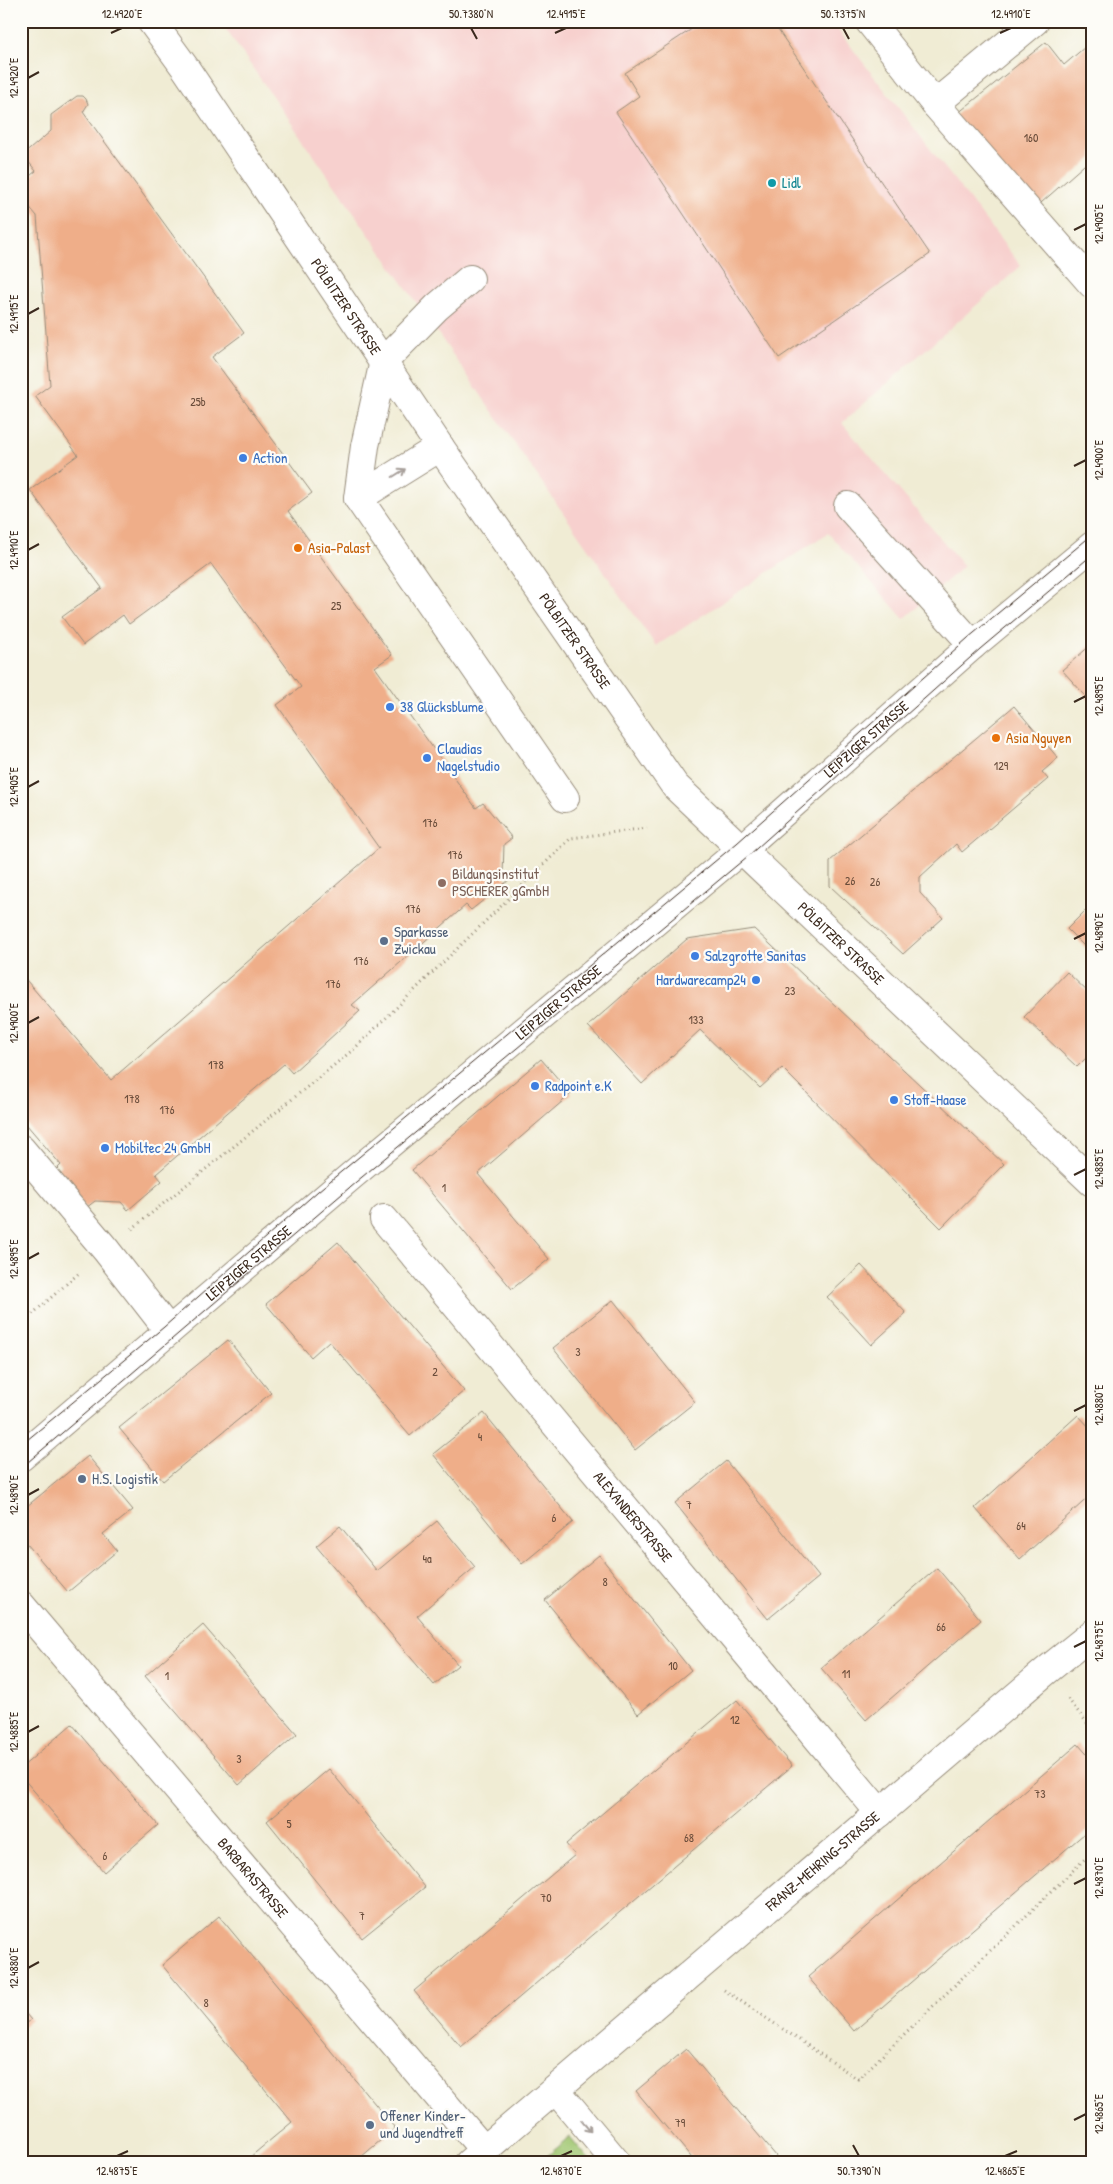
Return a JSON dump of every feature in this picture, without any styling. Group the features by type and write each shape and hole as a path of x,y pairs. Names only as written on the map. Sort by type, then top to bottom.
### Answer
{"street":[{"name":"PÖLBITZER STRASSE","path":"151,21 186,69 440,447 675,786 1092,1182"},
{"path":"869,21 935,104 1092,284"},
{"path":"935,104 1035,21"},
{"path":"470,279 437,307 384,361 365,446 358,498 565,798"},
{"path":"358,498 440,447"},
{"path":"848,506 974,644"},
{"name":"LEIPZIGER STRASSE","path":"21,1457 742,849 974,644 1092,546"},
{"path":"21,1149 106,1250 169,1331"},
{"name":"ALEXANDERSTRASSE","path":"384,1219 880,1814"},
{"name":"BARBARASTRASSE","path":"21,1605 476,2156"},
{"name":"FRANZ-MEHRING-STRASSE","path":"476,2156 556,2090 694,1970 880,1814 1046,1671 1092,1634"},
{"path":"556,2090 617,2163"}],"path":[{"path":"21,1324 106,1250 354,1049 571,838 646,828"},
{"path":"694,1970 858,2079 1092,1852"}],"shaded area":[{"path":"220,21 831,21 1021,266 842,423 964,566 904,619 828,533 656,646"}],"green space":[{"path":"570,2137 592,2163 539,2163"}],"building":[{"name":"Lidl","path":"704,21 772,21 930,254 779,358 616,112 639,96 625,73"},
{"path":"1092,41 1092,158 1033,210 952,118 1046,42 1064,65"},
{"path":"77,96 83,96 86,99 88,104 83,112 244,333 212,357 312,493 288,511 392,655 375,667 476,808 483,803 512,838 504,844 503,875 508,881 471,910 466,905 352,1005 360,1011 292,1073 284,1064 156,1174 162,1181 128,1210 121,1202 95,1201 86,1208 55,1171 61,1165 21,1118 21,974 111,1080 379,848 277,705 301,687 211,564 129,624 123,615 83,645 62,617 102,588 30,490 78,455 35,396 50,385 37,216 21,197 21,183 36,171 23,155 51,131 51,115"},
{"path":"1092,644 1092,703 1062,670"},
{"path":"1014,706 1058,758 1042,772 1048,779 962,852 956,844 920,877 920,893 943,918 903,954 830,886 830,861"},
{"path":"1092,904 1092,954 1067,929"},
{"path":"754,929 1004,1164 941,1228 782,1068 760,1088 700,1030 642,1084 588,1026 687,939"},
{"path":"1067,972 1092,996 1092,1052 1077,1067 1024,1017"},
{"path":"541,1059 571,1094 478,1174 549,1259 512,1289 412,1170"},
{"path":"338,1242 464,1391 410,1436 329,1341 311,1357 266,1304"},
{"path":"861,1265 906,1313 871,1345 827,1297"},
{"path":"613,1300 695,1402 635,1450 553,1348"},
{"path":"228,1340 271,1393 163,1481 119,1428"},
{"path":"484,1413 573,1522 522,1564 433,1454"},
{"path":"1078,1415 1092,1430 1092,1494 1020,1559 975,1508"},
{"path":"88,1456 133,1510 103,1534 117,1551 68,1592 21,1537 21,1511"},
{"path":"726,1461 819,1577 768,1619 675,1503"},
{"path":"437,1521 475,1567 417,1616 458,1665 434,1685 316,1546 340,1526 377,1571"},
{"path":"599,1555 691,1670 638,1714 545,1600"},
{"path":"937,1568 981,1620 866,1720 821,1668"},
{"path":"203,1625 297,1734 239,1785 145,1676"},
{"path":"737,1700 792,1766 461,2047 414,1991 575,1855 566,1844"},
{"path":"72,1724 158,1825 104,1872 21,1776 21,1768"},
{"path":"1078,1744 1092,1760 1092,1827 854,2031 808,1977"},
{"path":"329,1769 425,1887 362,1938 267,1821"},
{"path":"21,1885 28,1893 21,1899"},
{"path":"219,1916 395,2128 354,2163 243,2163 292,2122 162,1965"},
{"path":"21,2008 31,2020 21,2028"},
{"path":"686,2049 782,2163 696,2163 636,2091"}],"tram line":[{"path":"21,1445 164,1327 318,1191 737,843 968,638 1092,535"},
{"path":"21,1468 356,1182 748,856 980,649 1092,555"}],"place":[{"name":"Lidl","path":"772,183"},
{"name":"Action","path":"243,458"},
{"name":"Asia-Palast","path":"298,548"},
{"name":"38 Glücksblume","path":"390,707"},
{"name":"Asia Nguyen","path":"996,738"},
{"name":"Claudias Nagelstudio","path":"427,758"},
{"name":"Bildungsinstitut PSCHERER gGmbH","path":"442,883"},
{"name":"Sparkasse Zwickau","path":"384,941"},
{"name":"Salzgrotte Sanitas","path":"695,956"},
{"name":"Hardwarecamp24","path":"756,980"},
{"name":"Radpoint e.K","path":"535,1086"},
{"name":"Stoff-Haase","path":"894,1100"},
{"name":"Mobiltec 24 GmbH","path":"105,1148"},
{"name":"H.S. Logistik","path":"82,1479"},
{"name":"Offener Kinder- und Jugendtreff","path":"370,2125"}]}
